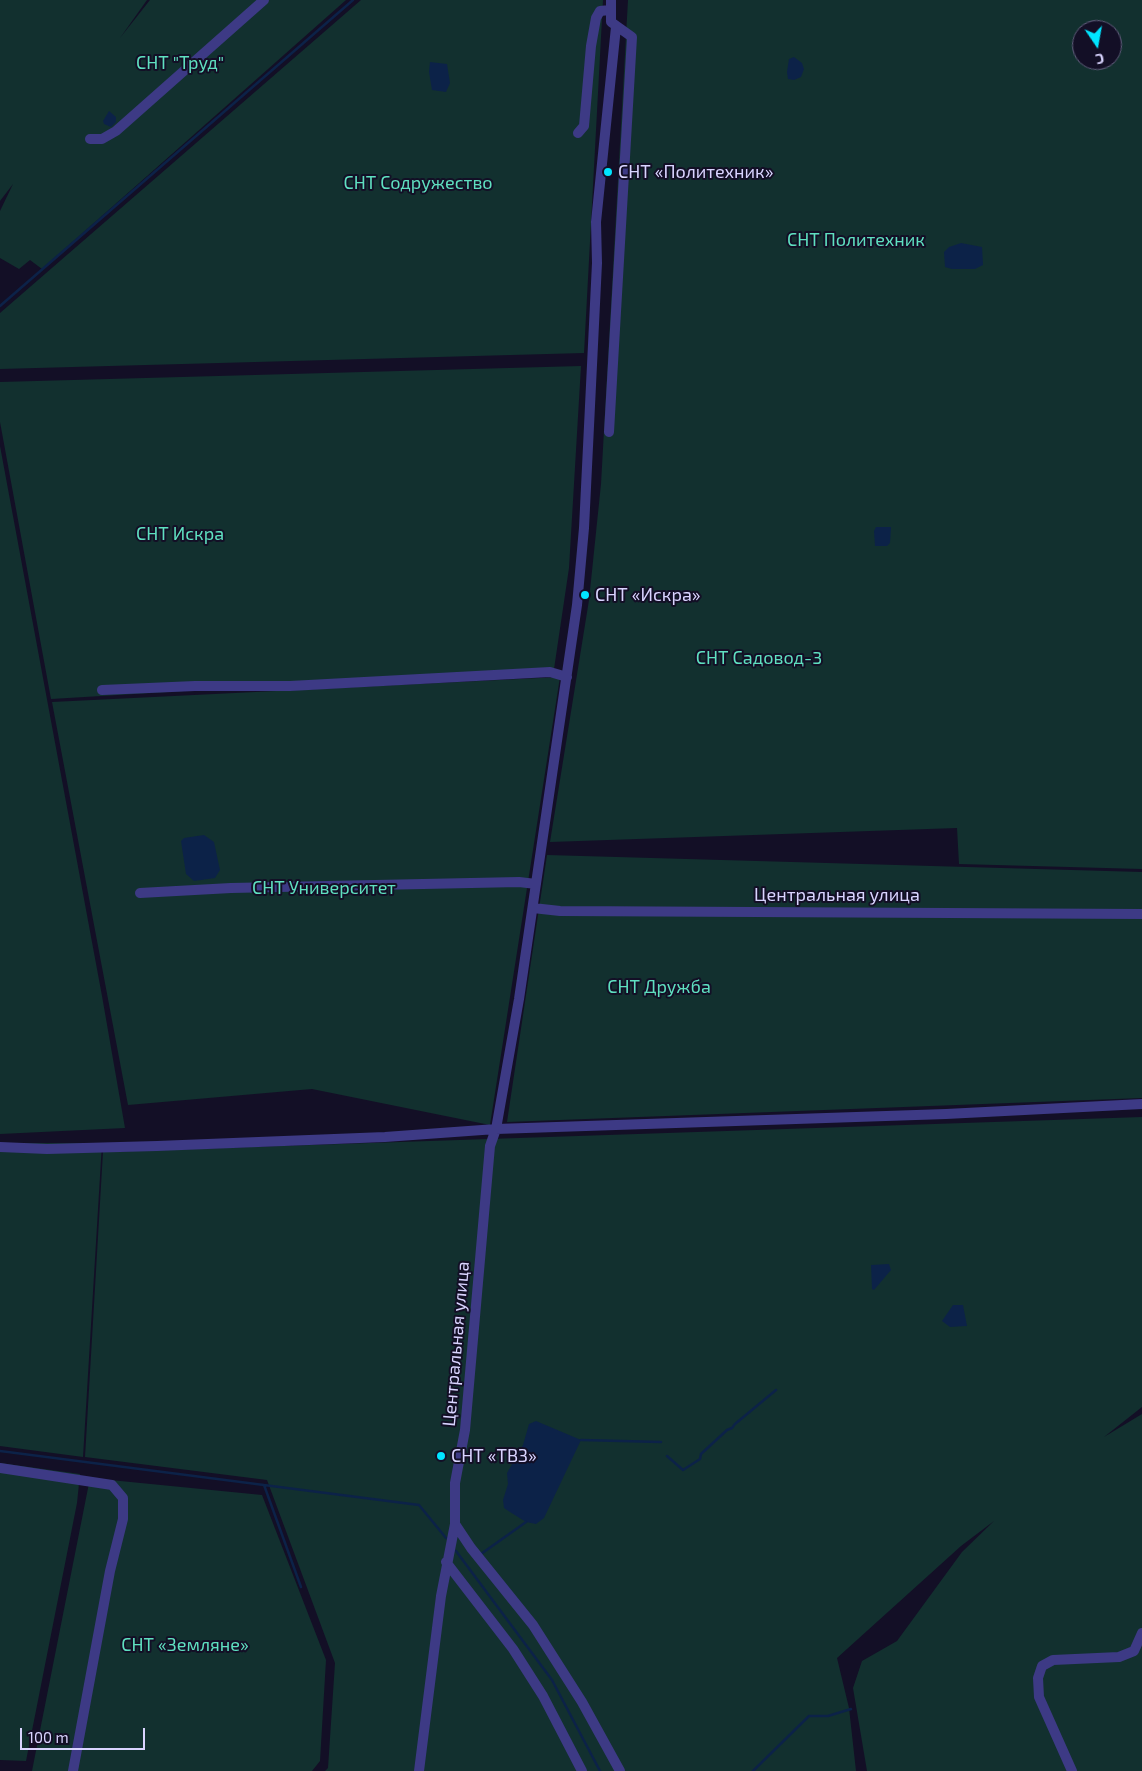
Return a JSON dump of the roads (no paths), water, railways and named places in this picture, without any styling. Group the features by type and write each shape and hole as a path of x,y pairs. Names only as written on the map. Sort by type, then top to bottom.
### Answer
{"street":[{"path":"90,139 102,139 116,132 264,0"},
{"path":"578,133 584,126 591,46 596,18 600,11 610,5 611,22 616,27 629,33 632,37 609,432"},
{"name":"Центральная улица","path":"419,1771 428,1685 446,1562 452,1545 455,1524 455,1483 465,1430 490,1146 496,1129 533,908 567,677 584,528 597,263 596,222 616,27"},
{"path":"102,690 195,686 309,685 550,672 567,677"},
{"path":"140,892 231,888 519,882 536,884"},
{"name":"Центральная улица","path":"533,908 560,911 1142,914"},
{"path":"0,1147 47,1149 157,1146 385,1137 496,1129 1142,1104"},
{"path":"0,1468 112,1485 122,1498 123,1519 110,1571 73,1771"},
{"path":"455,1524 471,1548 533,1626 582,1702 620,1771"},
{"path":"446,1562 513,1649 543,1696 582,1771"},
{"path":"1072,1771 1039,1697 1038,1678 1042,1666 1053,1660 1119,1658 1134,1651 1142,1633"}],"water":[{"path":"794,57 802,63 804,69 801,77 794,80 788,79 787,72 789,59"},
{"path":"430,62 447,64 450,83 446,92 432,90 429,72"},
{"path":"109,111 116,117 116,122 111,127 104,124 103,121"},
{"path":"961,243 982,247 983,265 975,269 952,269 945,267 944,252 949,247"},
{"path":"876,527 891,527 890,543 887,546 875,546 874,531"},
{"path":"204,835 214,842 220,870 215,878 194,881 186,874 181,841 184,838"},
{"path":"889,1264 891,1270 874,1290 872,1289 871,1265"},
{"path":"953,1305 963,1305 967,1326 950,1327 942,1321"},
{"path":"536,1421 581,1440 544,1518 536,1524 526,1522 504,1508 503,1500 508,1484 507,1473 523,1445 529,1424"}],"waterway":[{"path":"0,306 353,0"},
{"path":"667,1456 683,1470 700,1459 701,1454 727,1430 732,1428 776,1390"},
{"path":"581,1440 661,1442"},
{"path":"0,1451 419,1505 446,1538"},
{"path":"264,1485 301,1587"},
{"path":"481,1554 526,1522"},
{"path":"456,1551 552,1680 600,1771"},
{"path":"753,1771 809,1716 828,1716 851,1709"}],"place":[{"name":"СНТ «Политехник»","path":"608,172"},
{"name":"СНТ «Искра»","path":"585,595"},
{"name":"СНТ «ТВЗ»","path":"441,1456"}],"park label":[{"name":"СНТ \"Труд\"","path":"180,63"},
{"name":"СНТ Содружество","path":"418,183"},
{"name":"СНТ Политехник","path":"856,240"},
{"name":"СНТ Искра","path":"180,534"},
{"name":"СНТ Садовод-3","path":"759,658"},
{"name":"СНТ Университет","path":"324,888"},
{"name":"СНТ Дружба","path":"659,987"},
{"name":"СНТ «Земляне»","path":"185,1645"}]}
